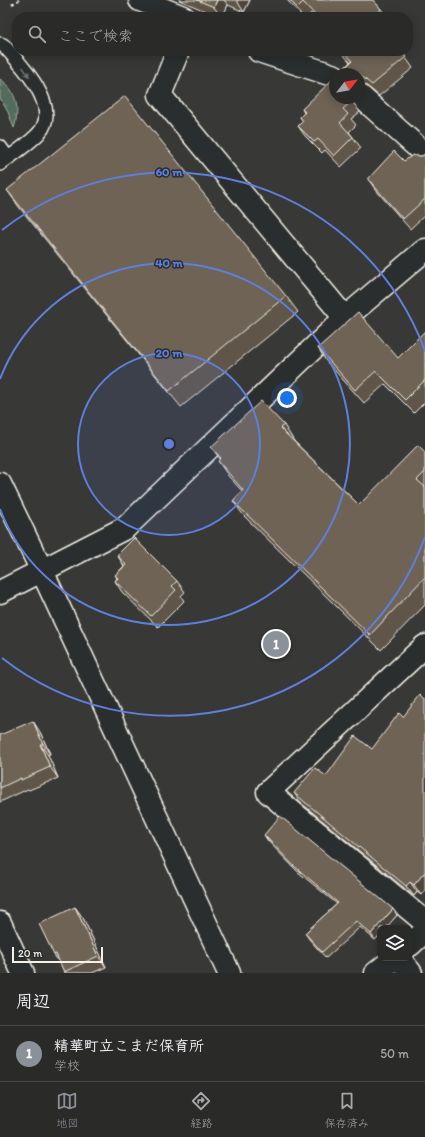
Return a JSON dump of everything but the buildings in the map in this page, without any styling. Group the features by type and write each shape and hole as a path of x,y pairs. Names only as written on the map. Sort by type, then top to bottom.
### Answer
{"street":[{"path":"140,0 170,12"},
{"path":"176,56 160,95 346,318"},
{"path":"275,56 329,74"},
{"path":"365,100 425,154"},
{"path":"0,592 125,528 136,520 346,318 425,250"},
{"path":"0,484 229,973"},
{"path":"425,646 268,792 425,922"},
{"path":"413,942 425,931"},
{"path":"2,932 23,973"},
{"path":"376,973 391,961"},
{"path":"401,961 411,973"}],"lane":[{"path":"0,44 3,44 12,54"},
{"path":"0,147 4,161 39,133 44,126 46,111 42,96 14,56"}],"path":[{"path":"12,4 19,0"}],"green space":[{"path":"0,79 10,89 16,101 17,114 14,128 8,112 0,98"}],"place":[{"name":"精華町立こまだ保育所","path":"276,644"}]}
